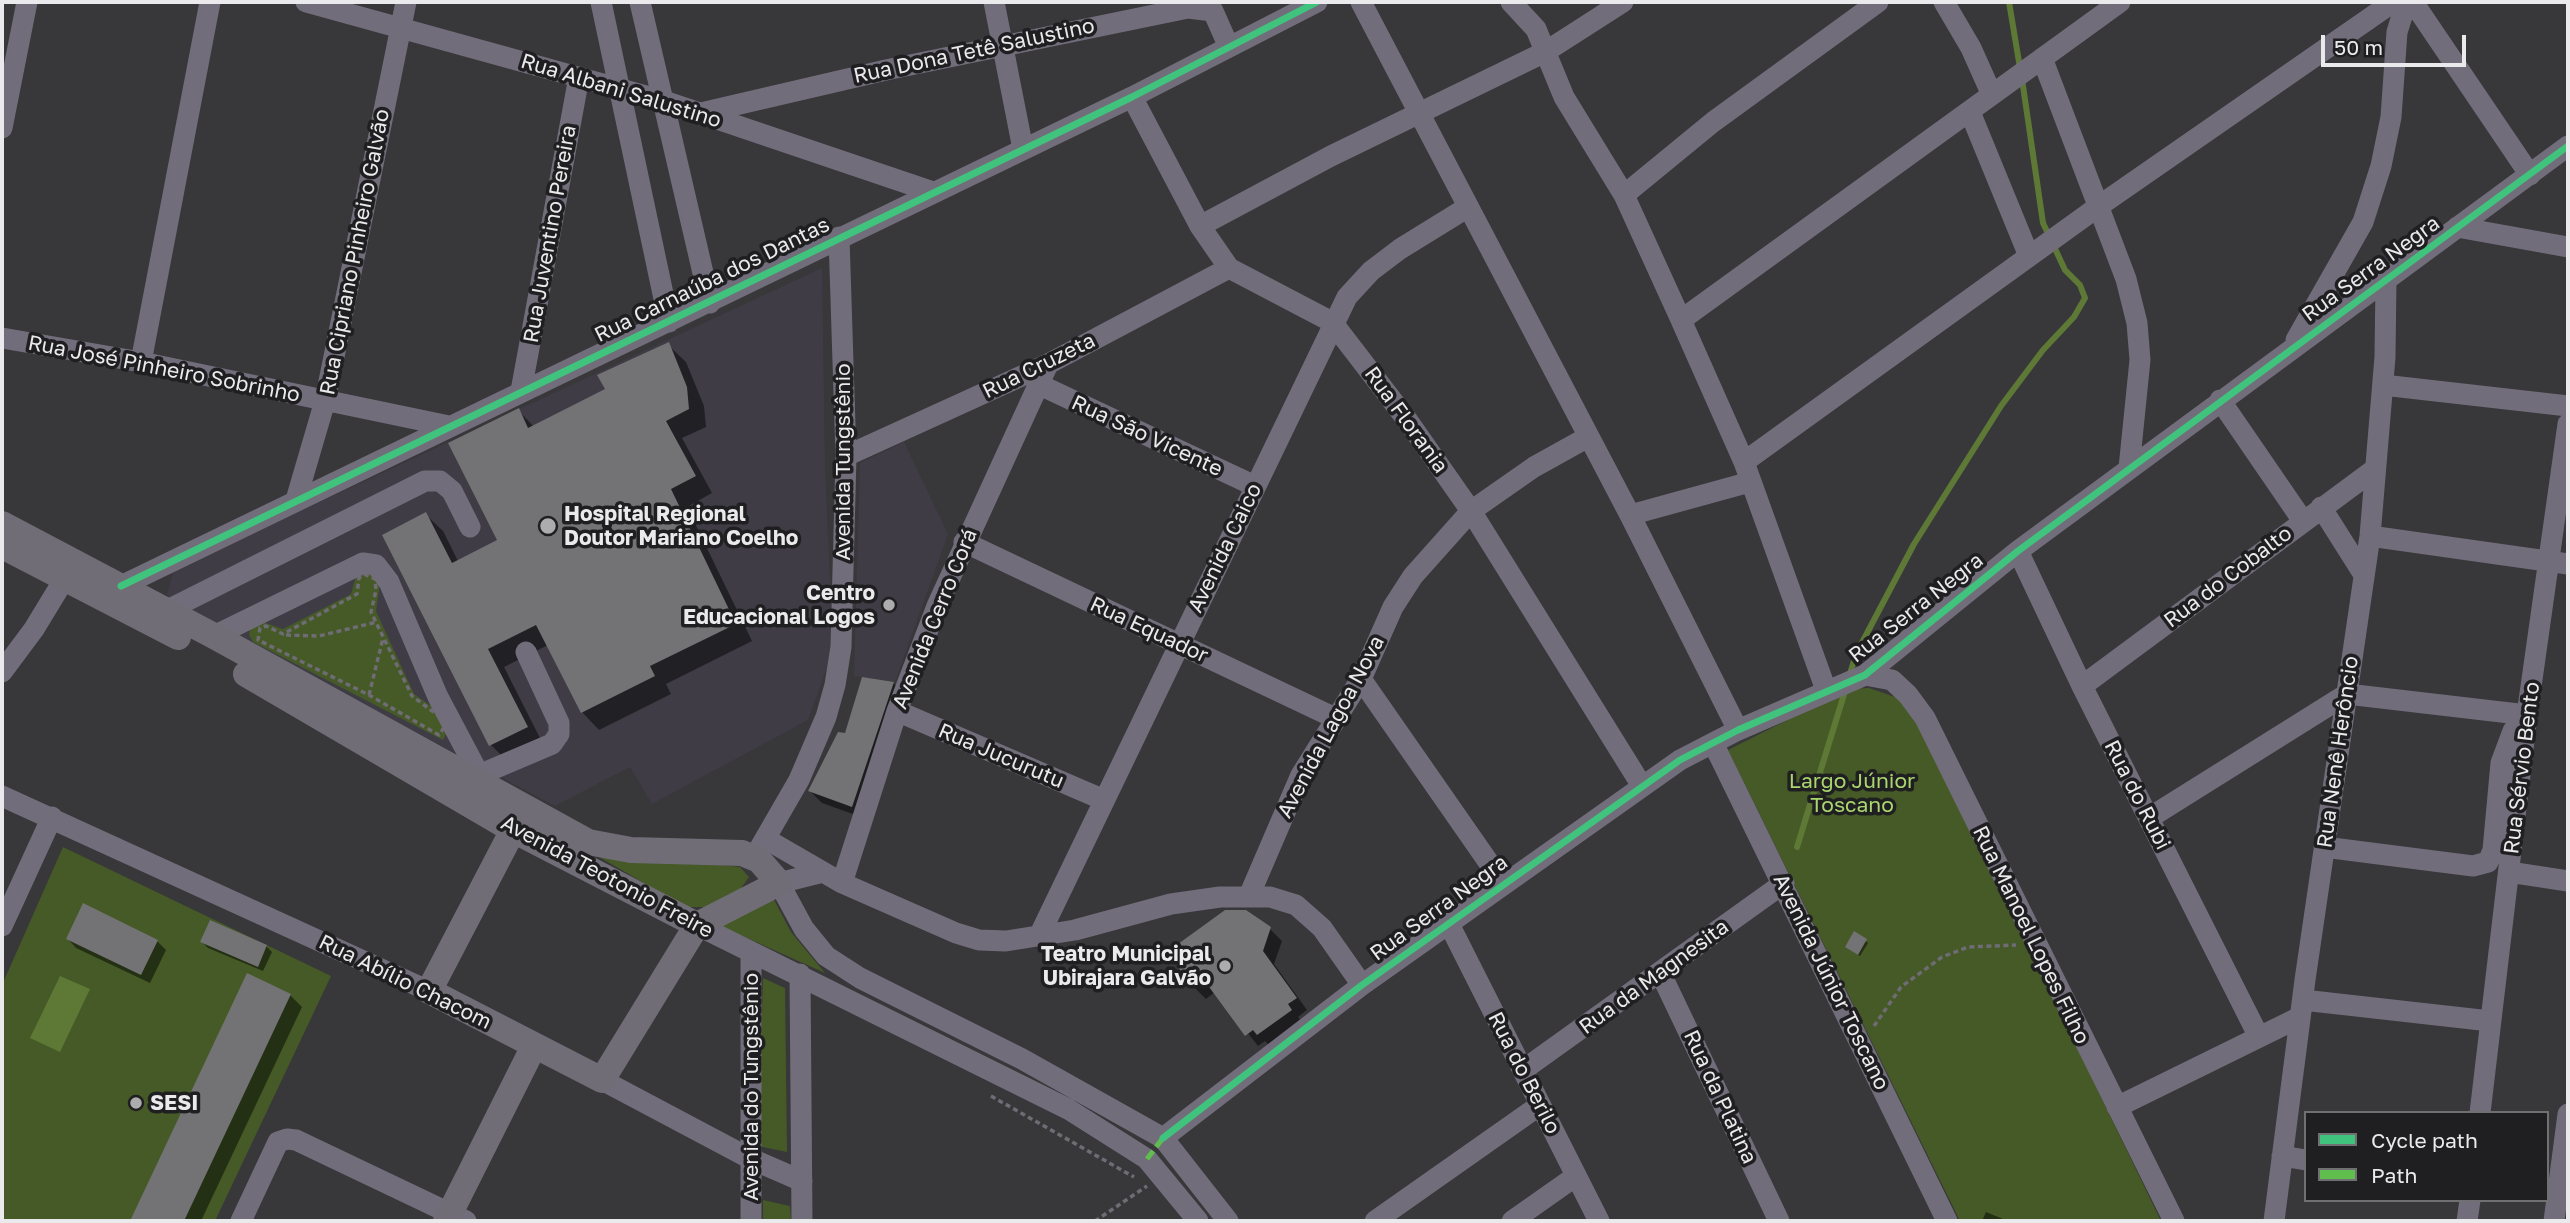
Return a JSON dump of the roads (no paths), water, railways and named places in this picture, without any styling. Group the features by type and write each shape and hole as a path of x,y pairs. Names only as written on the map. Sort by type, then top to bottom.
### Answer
{"main road":[{"name":"Avenida Teotonio Freire","path":"2,524 482,780 588,842 631,850 760,848"},
{"name":"Avenida Teotonio Freire","path":"2,546 210,653 513,830 697,925"},
{"path":"429,991 513,830"},
{"path":"602,1080 697,925 779,883 760,848"},
{"name":"Rua Abílio Chacom","path":"429,991 602,1080"},
{"path":"454,1219 534,1046"}],"street":[{"path":"2,128 7,79 27,2"},
{"path":"141,362 210,2"},
{"name":"Rua Albani Salustino","path":"306,2 661,100 933,192"},
{"name":"Rua Cipriano Pinheiro Galvão","path":"296,499 325,401 406,2"},
{"path":"601,2 669,322"},
{"path":"640,2 710,303"},
{"path":"994,2 1023,149"},
{"name":"Rua Carnaúba dos Dantas","path":"121,586 296,499 710,303 839,237 1132,97 1228,45 1317,2"},
{"path":"1361,2 1630,515 1738,730"},
{"path":"1511,2 1536,29 1564,97 1624,195 1747,472 1796,598 1826,690"},
{"path":"1200,226 1545,52 1623,2"},
{"path":"1944,2 1971,48 1993,95"},
{"path":"1681,320 2120,2"},
{"path":"1630,515 1747,472 2029,256 2393,2"},
{"path":"2292,348 2363,222 2381,166 2391,117 2397,32 2402,16 2413,2 2530,175"},
{"path":"1624,195 1713,122 1870,4"},
{"name":"Rua Dona Tetê Salustino","path":"700,113 886,70 1188,8 1213,11 1228,45"},
{"path":"2042,58 2126,279 2137,323 2140,360 2129,468"},
{"name":"Rua Juventino Pereira","path":"521,391 579,77"},
{"name":"Rua Florania","path":"1132,97 1200,226 1229,268 1332,322 1408,421 1471,511 1642,786"},
{"path":"1970,111 2029,256"},
{"name":"Rua Serra Negra","path":"1163,1138 1362,985 1680,760 1738,730 1864,675 2018,551 2568,146"},
{"name":"Avenida Caico","path":"1039,936 1332,322 1347,297 1371,271 1400,249 1468,207"},
{"path":"2457,227 2568,247"},
{"name":"Avenida Tungstênio","path":"760,848 799,780 826,717 841,647 846,456 839,237"},
{"name":"Rua Cruzeta","path":"846,456 1048,364 1229,268"},
{"name":"Rua Nenê Herôncio","path":"2274,1221 2301,1008 2370,536 2383,386 2386,281"},
{"name":"Rua José Pinheiro Sobrinho","path":"2,338 141,362 449,426"},
{"name":"Avenida Cerro Corá","path":"842,883 897,711 964,542 1048,364"},
{"name":"Rua São Vicente","path":"1040,385 1255,486"},
{"path":"2383,386 2568,406"},
{"path":"2220,400 2303,521"},
{"name":"Rua Sérvio Bento","path":"2480,1111 2526,715 2560,562 2568,424"},
{"name":"Avenida Lagoa Nova","path":"1249,896 1301,775 1361,679 1400,596 1437,546 1471,511 1534,467 1588,437"},
{"name":"Rua do Cobalto","path":"2082,685 2375,469"},
{"path":"166,611 425,481 440,481 452,491 470,527"},
{"path":"2321,507 2364,575"},
{"path":"2370,536 2560,562"},
{"name":"Rua Equador","path":"964,542 1335,718"},
{"name":"Rua do Rubi","path":"2018,551 2259,1038"},
{"path":"214,636 363,563 376,565 388,582 438,697 482,780 552,744 559,734 559,723 526,652"},
{"path":"2,672 34,629 65,578"},
{"name":"Rua Manoel Lopes Filho","path":"1864,675 1892,680 1908,695 1925,718 2174,1221"},
{"path":"1361,679 1503,883"},
{"path":"2149,818 2347,694 2526,715"},
{"name":"Rua Jucurutu","path":"897,711 1104,800"},
{"path":"2324,847 2473,866 2487,862 2493,850 2501,763 2513,731 2526,715"},
{"name":"Avenida Júnior Toscano","path":"1713,743 1784,883 1947,1221"},
{"name":"Rua Abílio Chacom","path":"2,796 429,991"},
{"path":"513,830 526,805"},
{"path":"2,926 52,817"},
{"path":"760,848 822,872 956,933 979,940 1006,941 1075,930 1171,904 1249,896 1270,897 1296,905 1322,929 1362,985"},
{"path":"822,872 779,883 804,929 826,956 860,978 1133,1118 1163,1138 1228,1221"},
{"path":"2509,872 2568,881"},
{"name":"Rua da Magnesita","path":"1523,1070 1784,883"},
{"name":"Rua do Berilo","path":"1449,924 1599,1221"},
{"name":"Avenida Teotonio Freire","path":"697,925 958,1052 1068,1109 1147,1159 1198,1221"},
{"name":"Avenida do Tungstênio","path":"751,952 751,1221"},
{"name":"Rua da Platina","path":"1661,972 1779,1221"},
{"path":"800,974 802,1221"},
{"path":"2117,1107 2259,1038 2301,1008 2490,1021"},
{"path":"958,1052 969,1032"},
{"name":"Rua Abílio Chacom","path":"602,1080 749,1158 802,1181"},
{"path":"1376,1221 1541,1105"},
{"path":"2554,1221 2568,1114"},
{"path":"241,1221 278,1143 287,1139 296,1140 454,1219"},
{"path":"2282,1156 2304,1160"},
{"path":"1512,1221 1576,1177"},
{"path":"2467,1221 2470,1202"}],"waterway":[{"path":"2009,2 2020,68"},
{"path":"1849,677 1856,654 1914,544 2001,406 2043,350 2074,317 2085,298 2080,285 2065,270 2043,223 2022,79"},
{"path":"1797,847 1846,688"}],"place":[{"name":"Hospital Regional Doutor Mariano Coelho","path":"548,526"},
{"name":"Centro Educacional Logos","path":"889,605"},
{"name":"Teatro Municipal Ubirajara Galvão","path":"1225,966"},
{"name":"SESI","path":"136,1103"}],"park label":[{"name":"Largo Júnior Toscano","path":"1852,793"}]}
